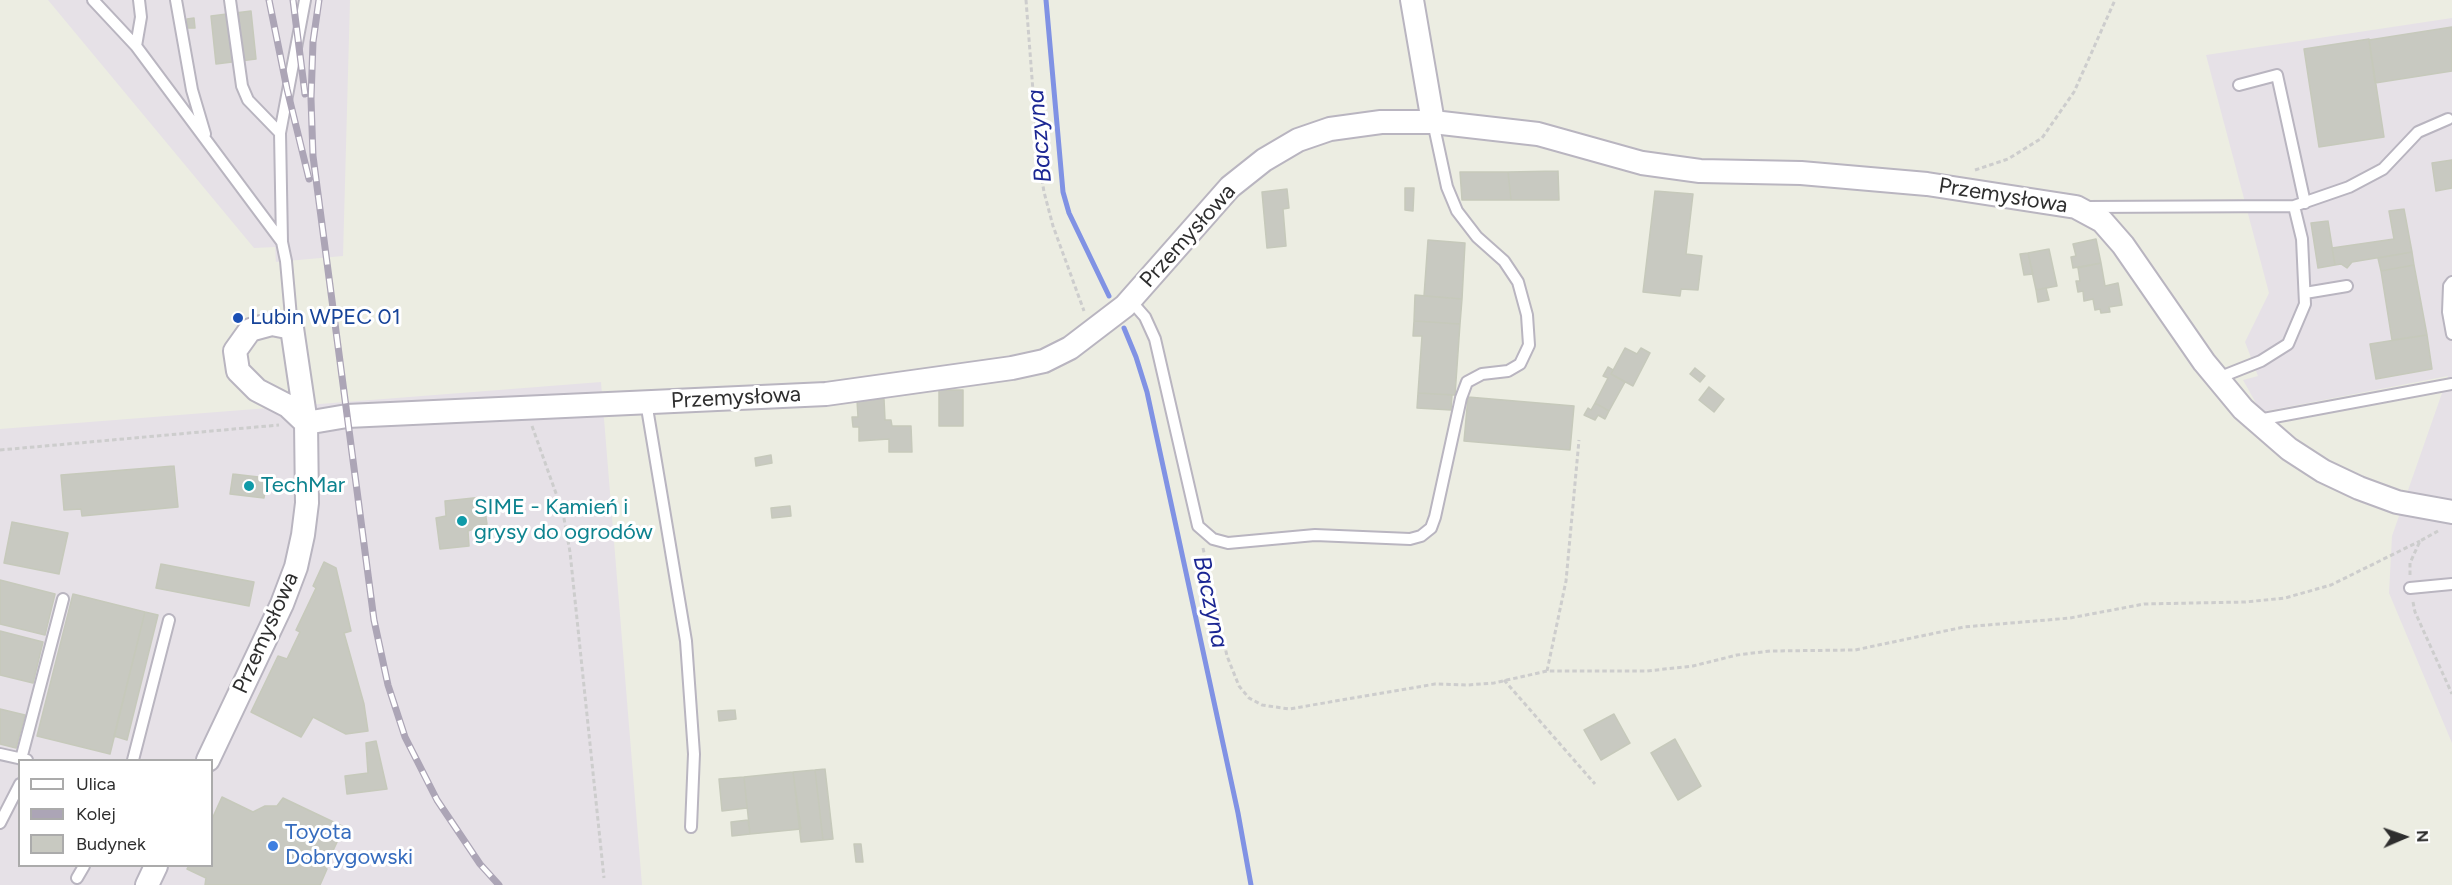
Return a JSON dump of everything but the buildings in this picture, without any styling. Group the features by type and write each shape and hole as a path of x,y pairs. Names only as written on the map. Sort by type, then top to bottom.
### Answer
{"street":[{"path":"1412,0 1433,122"},
{"name":"Przemysłowa","path":"208,759 282,603 296,567 307,503 306,423 347,416 826,394 1012,368 1044,361 1070,348 1131,301 1230,187 1272,155 1298,140 1330,129 1381,122 1433,122 1538,134 1642,163 1700,171 1801,173 1927,184 2076,207 2102,221 2123,245 2217,379 2255,421 2289,449 2323,471 2359,488 2397,502 2452,512"},
{"path":"272,324 292,328 306,423 288,406 257,390 238,371 235,351 250,330 272,324"},
{"path":"147,885 156,867"}],"lane":[{"path":"93,0 136,46 282,242"},
{"path":"136,46 141,17 139,0"},
{"path":"176,0 192,90 207,142"},
{"path":"230,0 242,86 248,100 280,133"},
{"path":"292,328 282,242 280,133 306,0"},
{"path":"2217,379 2261,362 2288,344 2305,304 2300,205 2277,75 2239,86"},
{"path":"2076,207 2300,205 2349,187 2383,169 2418,132 2448,119"},
{"path":"1131,301 1145,316 1155,339 1198,526 1213,539 1228,543 1315,535 1410,539 1421,536 1431,528 1435,517 1461,398 1467,382 1482,374 1508,371 1520,364 1528,345 1527,315 1518,282 1504,261 1477,237 1457,211 1447,187 1433,122"},
{"path":"2452,282 2449,286 2448,312 2452,334"},
{"path":"2305,293 2347,286"},
{"path":"2255,421 2452,384"},
{"path":"646,402 686,641 694,754 691,827"},
{"path":"2410,588 2452,584"},
{"path":"24,759 63,599"},
{"path":"133,759 169,620"},
{"path":"0,754 20,759"},
{"path":"0,823 18,788"},
{"path":"77,878 83,867"}],"path":[{"path":"1026,0 1038,156 1044,192 1053,226 1091,332"},
{"path":"1968,172 2008,159 2042,138 2074,92 2115,0"},
{"path":"525,408 562,513 570,552 604,878"},
{"path":"0,450 306,423"},
{"path":"1546,671 1566,581 1579,440"},
{"path":"1198,526 1227,656 1239,686 1249,698 1262,705 1289,709 1435,684 1468,686 1546,671 1647,671 1693,666 1737,655 1770,651 1855,650 1964,627 2070,618 2144,603 2245,602 2285,598 2331,585 2420,541"},
{"path":"1504,680 1595,783"}],"shaded area":[{"path":"48,0 350,0 343,256 276,262 275,247 254,248"},
{"path":"2452,18 2452,743 2389,593 2392,536 2448,376 2261,412 2243,380 2258,376 2245,342 2269,293 2206,55"},
{"path":"601,382 642,885 0,885 0,429"}],"waterway":[{"name":"Baczyna","path":"1046,0 1063,192 1069,213 1109,296"},
{"name":"Baczyna","path":"1124,328 1147,392 1238,813 1251,885"}],"railway":[{"path":"269,0 287,89 309,179"},
{"path":"293,0 305,94"},
{"path":"319,0 313,42 311,99 313,156 374,620 388,685 405,737 437,800 480,864 499,885"}],"place":[{"name":"Lubin WPEC 01","path":"238,318"},
{"name":"TechMar","path":"249,486"},
{"name":"SIME - Kamień i grysy do ogrodów","path":"462,521"},
{"name":"Toyota Dobrygowski","path":"273,846"}]}
